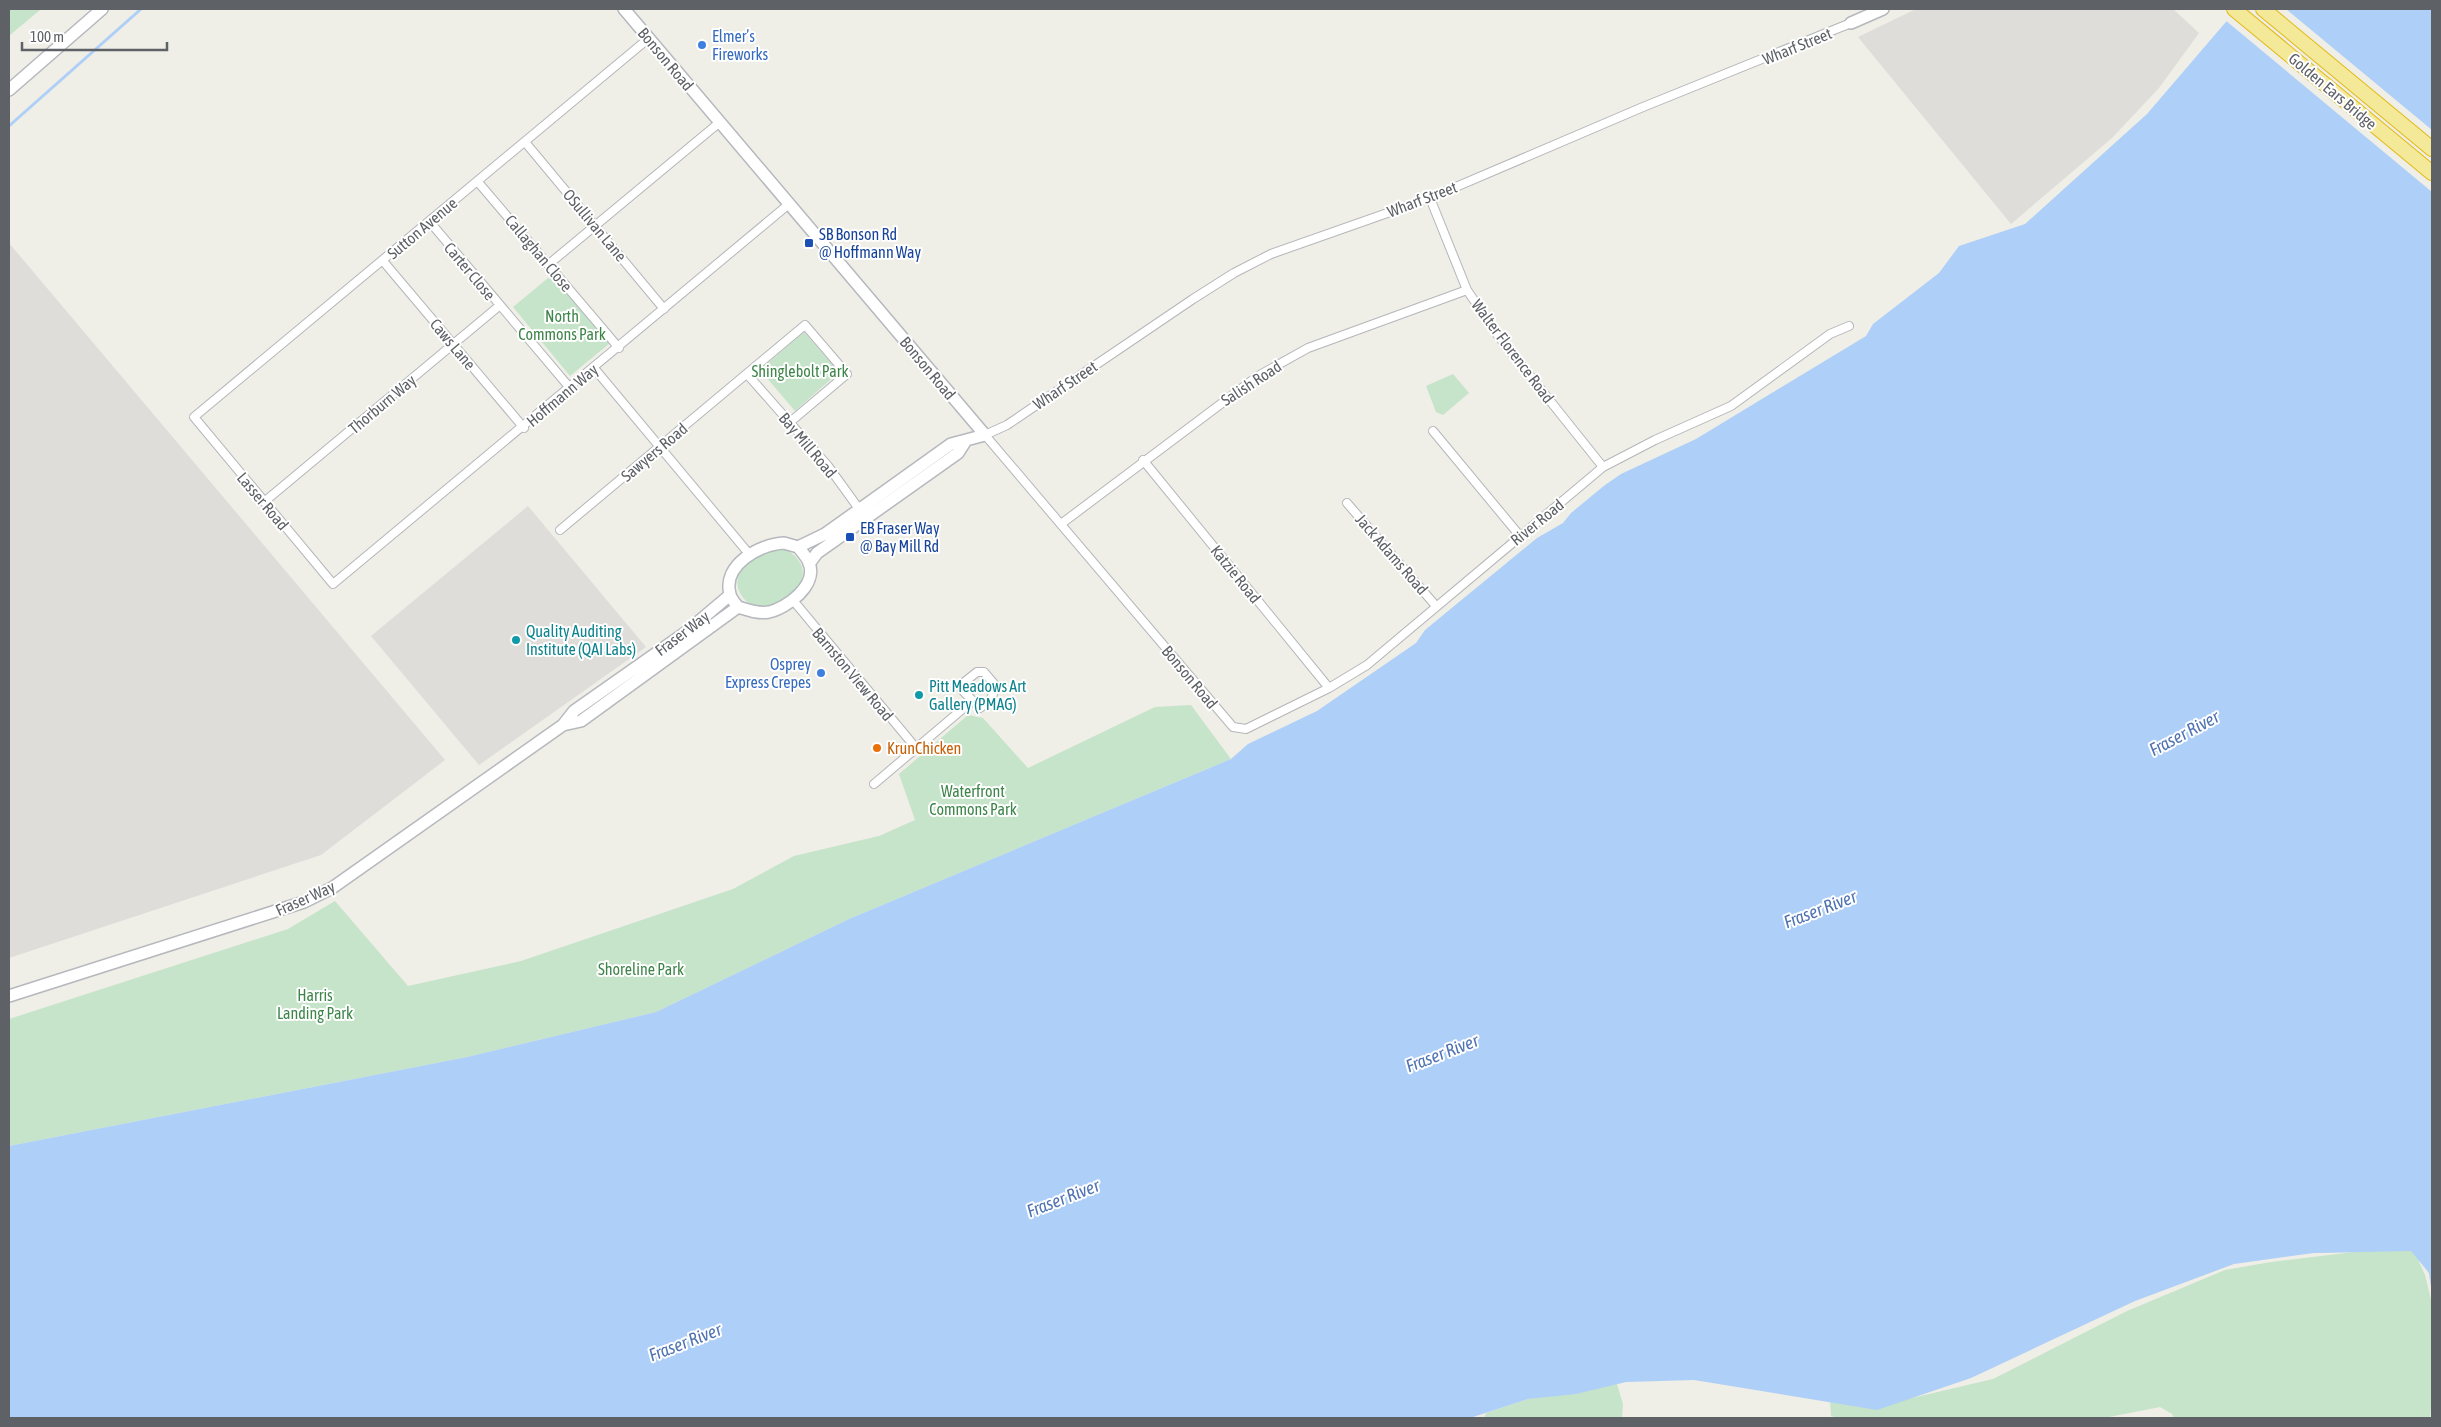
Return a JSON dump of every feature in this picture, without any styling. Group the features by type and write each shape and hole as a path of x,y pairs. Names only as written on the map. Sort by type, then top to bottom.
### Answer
{"highway":[{"name":"Golden Ears Bridge","path":"2234,9 2432,173"},
{"name":"Golden Ears Bridge","path":"2263,9 2432,149"}],"street":[{"path":"9,90 102,9"},
{"name":"Bonson Road","path":"624,9 1233,727"},
{"name":"Wharf Street","path":"985,435 1007,425 1119,348 1234,273 1271,254 1430,198 1643,107 1883,9"},
{"name":"Sutton Avenue","path":"194,417 649,38"},
{"path":"549,264 720,122"},
{"name":"OSullivan Lane","path":"526,142 664,309"},
{"name":"Callaghan Close","path":"478,182 619,348"},
{"name":"Walter Florence Road","path":"1430,198 1467,290 1499,337 1603,467"},
{"name":"Hoffmann Way","path":"333,584 524,428 789,204"},
{"name":"Carter Close","path":"430,222 570,388"},
{"name":"Caws Lane","path":"383,261 524,428"},
{"name":"Salish Road","path":"1061,524 1238,389 1308,348 1467,290"},
{"name":"Thorburn Way","path":"264,502 500,306"},
{"name":"Sawyers Road","path":"560,530 805,325 847,374 789,423"},
{"name":"River Road","path":"1233,727 1246,729 1329,688 1388,649 1436,606 1603,467 1655,440 1731,406 1830,334 1849,326"},
{"path":"594,368 750,555"},
{"name":"Bay Mill Road","path":"747,374 828,466 862,514"},
{"name":"Lasser Road","path":"194,417 333,584"},
{"path":"1433,431 1520,536"},
{"path":"798,547 862,514 958,453 965,442 985,435"},
{"name":"Katzie Road","path":"1143,460 1329,688"},
{"name":"Jack Adams Road","path":"1348,503 1436,606"},
{"path":"810,564 798,547 784,543 772,544 750,555 732,573 730,595 738,607 754,612 768,612 792,600 803,590 807,583 810,564 817,552 862,514"},
{"name":"Fraser Way","path":"9,996 156,951 304,902 332,888 563,725 574,711 685,633 730,595"},
{"name":"Barnston View Road","path":"792,600 916,748"},
{"name":"Fraser Way","path":"563,725 581,721 738,607"},
{"path":"976,672 984,672 996,686 991,699 980,708 972,701 962,690 962,684 976,672"},
{"path":"874,784 972,701"}],"shaded area":[{"path":"1916,9 2173,9 2199,33 2159,88 2112,138 2011,224 1858,37"},
{"path":"9,243 445,760 321,855 9,958"},
{"path":"528,506 646,647 479,765 371,636"}],"green space":[{"path":"9,9 41,9 9,36"},
{"name":"North Commons Park","path":"553,274 610,343 570,376 513,307"},
{"name":"Shinglebolt Park","path":"804,332 839,372 795,411 760,370"},
{"path":"1453,374 1469,393 1443,415 1436,412 1426,386"},
{"path":"784,548 798,560 803,572 800,583 792,593 781,601 756,606 746,601 739,591 737,582 740,573 754,559 774,550"},
{"path":"1191,705 1231,759 849,919 656,1012 467,1057 9,1146 9,1019 288,929 335,901 408,986 521,961 733,889 794,856 879,836 915,820 899,774 968,715 983,718 1028,768 1155,707"},
{"path":"2415,1142 2432,1293 2429,1273 2416,1255 2425,1275 2432,1304 2432,1397 2430,1418 2174,1418 2172,1414 2160,1407 2104,1418 1838,1418 1831,1416 1830,1400 1908,1399 1993,1379 2127,1311 2225,1270 2271,1262 2354,1252 2314,1253"},
{"path":"1617,1384 1623,1404 1622,1418 1484,1418 1486,1413 1528,1399"}],"water":[{"name":"Fraser River","path":"2237,9 2432,9 2432,1293 2429,1273 2411,1251 2314,1253 2234,1264 2135,1301 1971,1378 1877,1410 1694,1380 1626,1382 1576,1394 1528,1399 1470,1418 9,1418 9,1146 467,1057 656,1012 849,919 1231,759 1248,744 1317,711 1416,643 1425,630 1537,538 1563,523 1571,513 1621,474 1696,439 1866,336 1873,324 1939,273 1959,246 2025,224 2147,114"}],"pier":[{"path":"2234,9 2286,9 2432,130 2432,192 2225,20"}],"waterway":[{"path":"9,126 141,9"}],"place":[{"name":"Elmer’s Fireworks","path":"702,45"},
{"name":"SB Bonson Rd @ Hoffmann Way","path":"809,243"},
{"name":"EB Fraser Way @ Bay Mill Rd","path":"850,537"},
{"name":"Quality Auditing Institute (QAI Labs)","path":"516,640"},
{"name":"Osprey Express Crepes","path":"821,673"},
{"name":"Pitt Meadows Art Gallery (PMAG)","path":"919,695"},
{"name":"KrunChicken","path":"877,748"}],"park label":[{"name":"Waterfront Commons Park","path":"973,800"},
{"name":"Shoreline Park","path":"641,969"},
{"name":"Harris Landing Park","path":"315,1004"}]}
